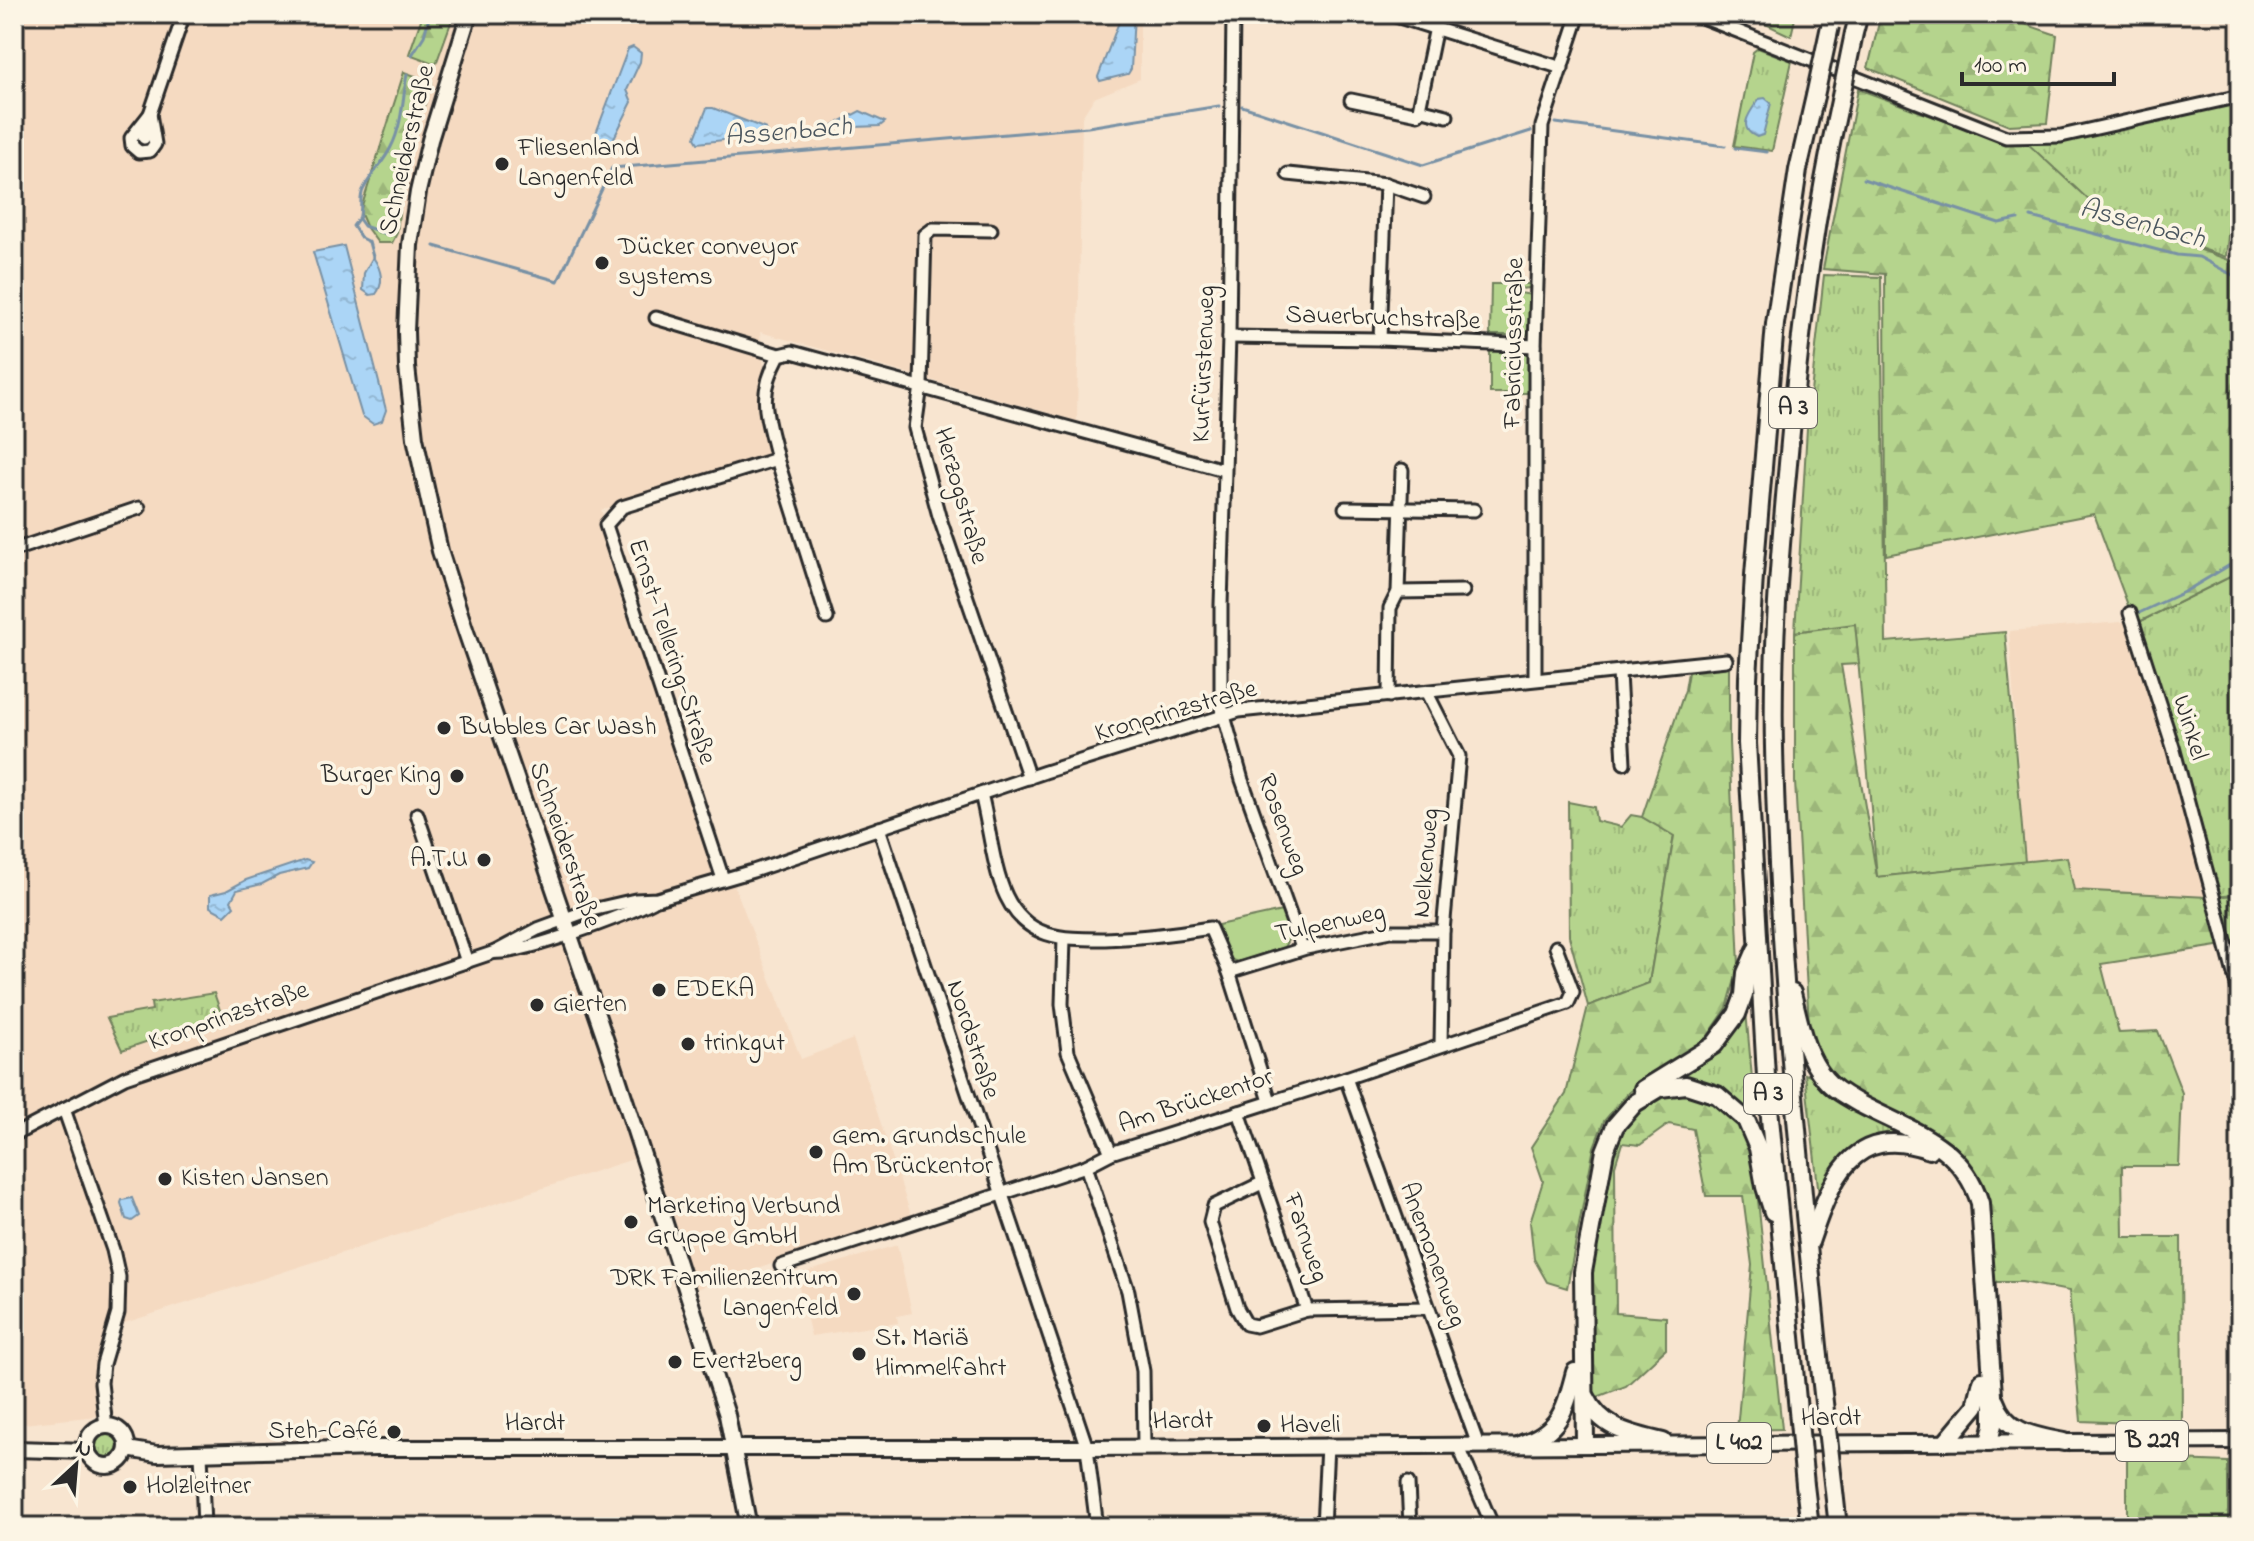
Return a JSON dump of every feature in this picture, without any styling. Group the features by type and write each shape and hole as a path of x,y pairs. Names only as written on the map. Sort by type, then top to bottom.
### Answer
{"highway":[{"name":"A 3","path":"1838,1527 1781,950 1774,744 1775,643 1800,325 1824,175 1859,14"},
{"name":"A 3","path":"1810,1527 1766,1076 1747,743 1749,643 1775,324 1798,170 1831,20"},
{"path":"1580,1443 1575,1372 1575,1277 1598,1149 1608,1123 1630,1097 1714,1045 1737,1014 1744,995 1746,973 1758,945"},
{"path":"1781,950 1805,1047 1828,1083 1844,1095 1943,1148 1961,1163 1974,1183 1980,1203 1993,1395 1993,1425 1989,1442"},
{"path":"1580,1443 1584,1391 1583,1272 1605,1151 1615,1126 1635,1103 1660,1088 1686,1085 1717,1095 1746,1120 1758,1148 1765,1187 1783,1243"},
{"path":"1808,1247 1834,1179 1860,1152 1895,1142 1910,1143 1939,1153 1963,1177 1972,1203 1982,1381 1989,1442"},
{"path":"1522,1444 1541,1437 1555,1423 1567,1401 1575,1372"},
{"path":"1946,1442 1976,1406 1982,1381"},
{"path":"1584,1391 1593,1412 1608,1424 1663,1442"},
{"path":"1993,1395 1999,1414 2012,1427 2027,1434 2064,1442"}],"main road":[{"name":"Schneiderstraße","path":"469,14 430,140 412,230 406,308 409,397 420,467 440,551 689,1295 736,1448 749,1527"},
{"path":"88,1451 91,1434 106,1426 122,1433 127,1449"},
{"name":"Hardt","path":"127,1449 157,1454 375,1448 1087,1448 1663,1442 2240,1441"},
{"name":"L 402","path":"14,1449 88,1451 95,1461 107,1466 122,1459 127,1449"}],"street":[{"path":"144,138 184,14"},
{"name":"Kurfürstenweg","path":"1224,715 1221,705 1221,619 1229,337 1233,14"},
{"path":"1389,14 1562,68"},
{"name":"Fabriciusstraße","path":"1535,679 1535,346 1542,126 1579,14"},
{"path":"1694,14 2006,137 2061,136 2240,96"},
{"path":"1728,27 1731,14"},
{"path":"1351,100 1418,114 1436,27"},
{"path":"1419,109 1447,116"},
{"path":"1288,174 1386,184 1424,197"},
{"path":"1380,339 1386,184"},
{"name":"Herzogstraße","path":"991,230 933,229 925,235 921,386 915,428 939,516 1029,778"},
{"path":"656,318 779,355 792,352 1224,470"},
{"name":"Sauerbruchstraße","path":"1229,337 1380,339 1535,346"},
{"path":"779,355 768,375 763,395 777,459 827,618"},
{"name":"Ernst-Tellering-Straße","path":"723,879 606,525 622,507 777,459"},
{"path":"1389,696 1390,608 1398,592 1402,470"},
{"path":"14,550 139,508"},
{"path":"1345,508 1474,510"},
{"path":"1398,592 1463,591"},
{"name":"Winkel","path":"2130,613 2173,747 2240,996"},
{"name":"Kronprinzstraße","path":"14,1135 125,1077 169,1060 495,952 505,953 566,926 638,909 657,899 1224,715 1726,660"},
{"path":"1619,673 1624,763"},
{"name":"Nelkenweg","path":"1427,693 1459,756 1443,931 1441,1045"},
{"name":"Rosenweg","path":"1224,715 1242,780 1302,948"},
{"path":"981,794 1004,893 1012,908 1031,927 1064,939 1151,938 1210,928 1229,972 1270,1101"},
{"path":"417,814 467,962"},
{"name":"Nordstraße","path":"879,828 1087,1448 1097,1527"},
{"name":"Tulpenweg","path":"1229,972 1302,948 1391,931 1443,931"},
{"path":"1064,939 1062,1004 1068,1052 1111,1153"},
{"name":"Am Brückentor","path":"781,1266 1570,1001 1573,992 1556,947"},
{"name":"Anemonenweg","path":"1346,1078 1478,1445"},
{"path":"64,1109 113,1250 119,1277 118,1313 103,1364 101,1383 106,1426"},
{"name":"Farnweg","path":"1239,1112 1307,1310 1427,1308"},
{"path":"1086,1166 1128,1291 1143,1371 1144,1447"},
{"path":"1262,1183 1214,1206 1210,1222 1237,1308 1246,1324 1256,1326 1307,1310"},
{"path":"1323,1527 1327,1445"},
{"path":"1458,1445 1493,1527"},
{"path":"201,1453 204,1527"},
{"path":"1408,1483 1410,1527"}],"shaded area":[{"path":"14,14 1140,14 1140,79 1094,98 1082,117 1077,421 760,332 774,458 601,510 732,879 801,1059 853,1039 912,1218 696,1289 649,1154 106,1329 97,1416 14,1425"},
{"path":"2134,621 2208,897 2074,890 2067,857 2025,862 2009,631"},
{"name":"DRK Familienzentrum Langenfeld","path":"897,1245 912,1313 897,1316 898,1323 811,1336 796,1275"}],"green space":[{"path":"423,14 454,14 436,64 409,54"},
{"path":"1752,14 1796,14 1791,36 1751,17"},
{"path":"1881,14 2004,14 2004,17 2057,35 2047,123 2009,125 1868,68"},
{"path":"1758,48 1792,61 1772,151 1734,146 1753,52"},
{"path":"404,72 432,82 403,171 397,233 392,243 378,243 360,212"},
{"path":"1858,89 2005,143 2026,142 2106,216 2240,264 2240,572 2135,624 2094,514 1886,555 1885,274 1823,269"},
{"path":"2240,101 2226,257 2107,217 2026,143 2059,142"},
{"path":"1824,275 1881,277 1886,642 2005,632 2025,862 1877,877 1855,625 1795,632 1807,428"},
{"path":"1491,284 1531,284 1530,288 1519,289 1520,293 1531,295 1531,325 1526,335 1490,335"},
{"path":"1490,349 1527,352 1530,358 1529,393 1490,393"},
{"path":"2240,572 2240,895 2208,897 2135,624"},
{"path":"1855,624 1859,664 1841,665 1877,877 2067,857 2074,890 2208,897 2240,895 2240,979 2231,944 2101,964 2119,1033 2158,1031 2182,1093 2179,1166 2122,1166 2123,1237 2181,1237 2182,1425 2081,1421 2069,1291 2022,1282 1990,1282 1978,1185 1956,1147 1865,1102 1835,1081 1810,1043 1795,782 1795,632"},
{"path":"1729,665 1729,742 1739,965 1727,1008 1707,1037 1627,1094 1604,1121 1594,1147 1567,1288 1547,1282 1534,1259 1530,1222 1543,1181 1531,1147 1566,1094 1588,1006 1649,983 1674,836 1642,817 1685,690 1688,672"},
{"path":"1568,802 1594,807 1596,821 1621,827 1631,815 1642,817 1674,835 1649,983 1588,1006 1569,936"},
{"path":"1282,911 1291,935 1284,947 1238,962 1229,959 1218,925"},
{"path":"214,993 222,1016 122,1050 107,1018 152,1010 151,1003"},
{"path":"1746,1011 1756,1123 1737,1103 1719,1091 1673,1078 1723,1041"},
{"path":"1805,1074 1909,1134 1878,1138 1854,1149 1835,1168 1819,1195"},
{"path":"1686,1092 1728,1113 1753,1152 1782,1429 1737,1430 1752,1265 1743,1196 1706,1196 1693,1129 1669,1124 1640,1145 1622,1143 1615,1166 1616,1313 1666,1317 1666,1349 1626,1386 1592,1399 1590,1275 1612,1152 1621,1129 1640,1108 1664,1095"},
{"path":"106,1433 115,1436 118,1445 115,1454 106,1457 97,1454 94,1445 97,1436"},
{"path":"2127,1458 2228,1462 2228,1527 2127,1527"}],"water":[{"path":"1122,14 1134,14 1131,69 1128,74 1100,81 1098,77"},
{"path":"633,47 641,53 627,90 632,102 612,142 598,147 593,141 628,49"},
{"path":"1765,98 1771,103 1763,135 1757,137 1747,129 1746,124 1759,99"},
{"path":"707,108 766,129 767,135 698,143 695,138"},
{"path":"860,111 885,122 880,126 828,128"},
{"path":"344,246 386,410 382,421 373,424 362,416 313,252"},
{"path":"373,257 381,280 376,294 370,295 363,290 364,273"},
{"path":"305,860 312,862 308,868 237,890 231,901 234,906 225,915 210,907 210,895"},
{"path":"132,1198 139,1216 132,1221 126,1219 121,1203"}],"waterway":[{"name":"Assenbach","path":"412,55 424,36 430,14"},
{"name":"Assenbach","path":"389,235 364,226 359,219 361,196 395,139 407,74"},
{"name":"Assenbach","path":"434,246 558,281 612,168 1088,127 1219,106"},
{"name":"Assenbach","path":"1242,106 1423,165 1531,131"},
{"name":"Assenbach","path":"1556,123 1725,146"},
{"name":"Assenbach","path":"1735,148 1767,152"},
{"name":"Assenbach","path":"1863,179 1999,223 2018,219"},
{"name":"Assenbach","path":"2031,217 2177,255 2199,257 2240,279"},
{"path":"358,219 353,226 361,238 369,242 373,257"},
{"path":"2139,613 2186,591 2240,559"},
{"path":"1473,1466 1489,1503"},
{"path":"1493,1510 1499,1527"}],"place":[{"name":"Fliesenland Langenfeld","path":"502,164"},
{"name":"Dücker conveyor systems","path":"602,263"},
{"name":"Bubbles Car Wash","path":"444,728"},
{"name":"Burger King","path":"457,776"},
{"name":"A.T.U","path":"484,860"},
{"name":"EDEKA","path":"659,990"},
{"name":"Gierten","path":"537,1005"},
{"name":"trinkgut","path":"688,1044"},
{"name":"Gem. Grundschule Am Brückentor","path":"816,1152"},
{"name":"Kisten Jansen","path":"165,1179"},
{"name":"Marketing Verbund Gruppe GmbH","path":"631,1222"},
{"name":"DRK Familienzentrum Langenfeld","path":"854,1294"},
{"name":"St. Mariä Himmelfahrt","path":"859,1354"},
{"name":"Evertzberg","path":"675,1362"},
{"name":"Haveli","path":"1264,1426"},
{"name":"Steh-Café","path":"394,1432"},
{"name":"Holzleitner","path":"130,1487"}]}
